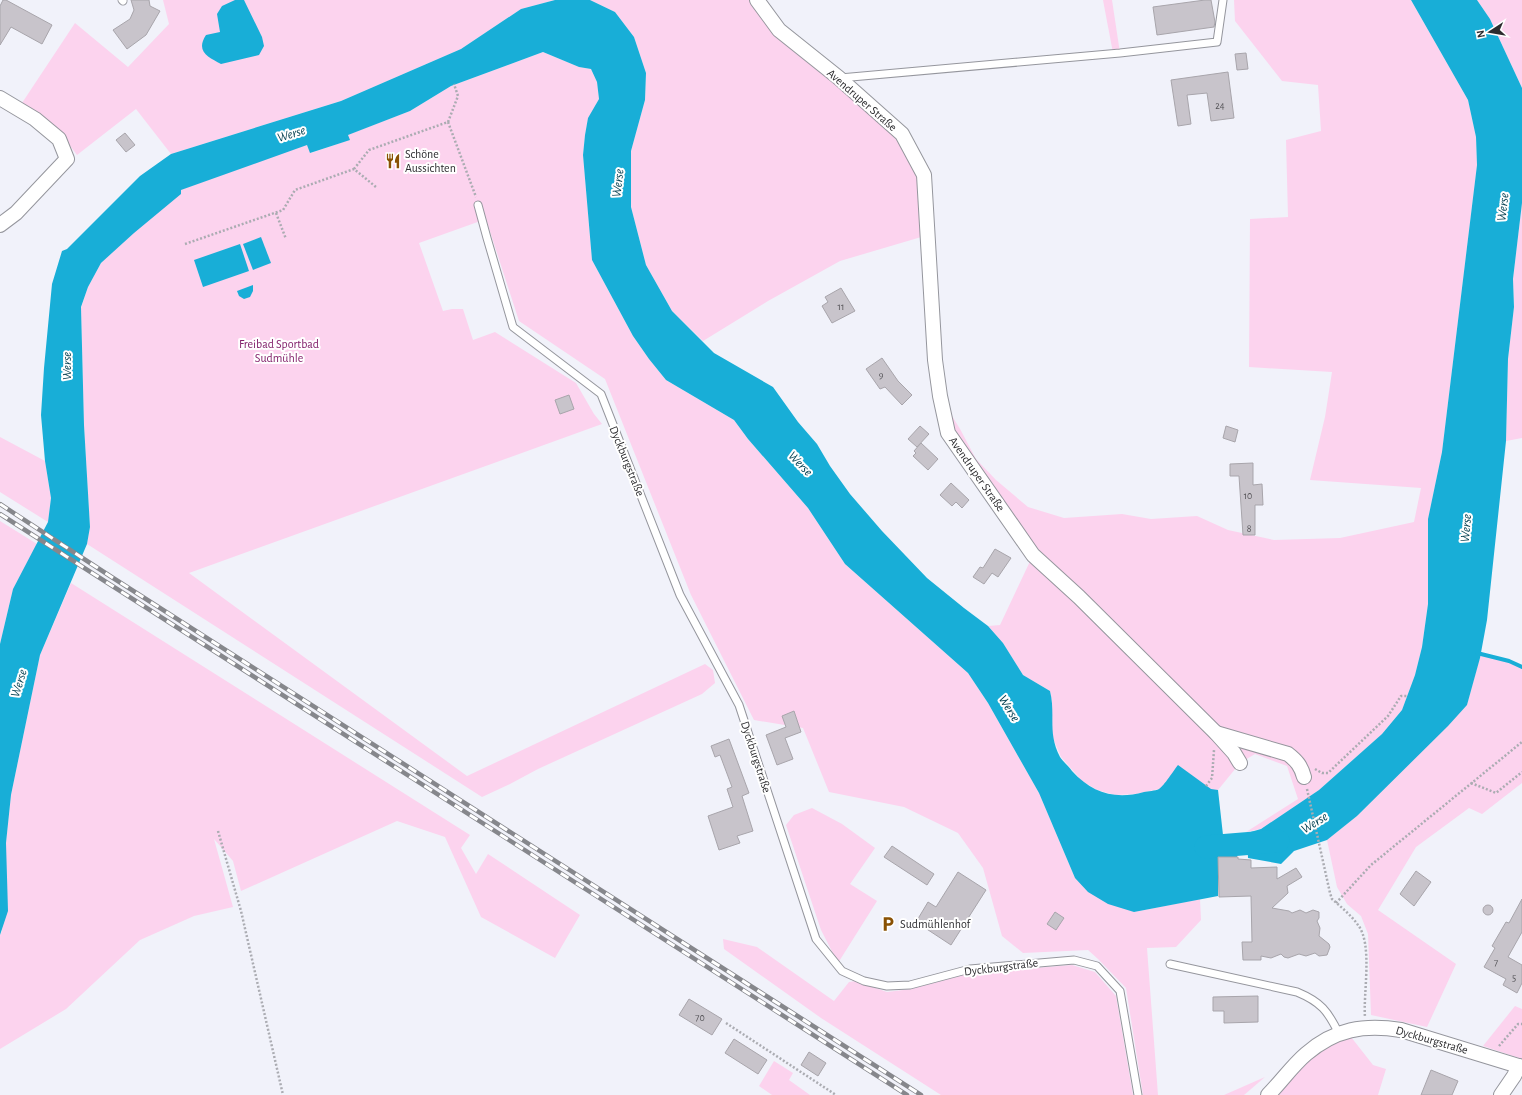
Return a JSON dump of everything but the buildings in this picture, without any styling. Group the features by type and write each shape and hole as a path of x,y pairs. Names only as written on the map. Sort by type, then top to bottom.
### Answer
{"street":[{"name":"Avendruper Straße","path":"757,0 779,30 839,78 902,134 924,176 935,360 940,396 948,433 1033,555 1079,597 1216,733 1288,754 1296,760"},
{"path":"0,98 35,119 59,139 67,159 16,213 0,226"},
{"path":"1216,733 1240,763"},
{"path":"1296,760 1301,766 1304,777"},
{"name":"Dyckburgstraße","path":"1268,1095 1305,1055 1322,1042 1339,1034 1366,1027 1383,1027 1401,1030 1520,1067"},
{"path":"1500,1095 1520,1067"}],"lane":[{"path":"839,78 1120,53 1218,42 1223,0"},
{"name":"Dyckburgstraße","path":"478,205 513,327 601,394 680,595 739,705 816,939 842,971 864,981 887,986 910,985 970,969 1074,960 1097,966 1120,991 1138,1095"},
{"path":"1170,964 1298,992 1314,999 1331,1017 1339,1034"}],"path":[{"path":"454,84 458,96 448,122 478,205"},
{"path":"185,244 283,210 294,190 354,169 369,150 448,122"},
{"path":"354,169 376,187"},
{"path":"276,213 286,238"},
{"path":"1296,760 1306,763 1322,773 1328,773 1388,716 1401,696 1407,696"},
{"path":"1206,786 1212,778 1216,733"},
{"path":"1336,903 1371,866 1522,742"},
{"path":"1471,783 1496,793 1522,772"},
{"path":"1304,777 1332,899 1359,926 1363,935 1366,962 1364,1015 1366,1027"},
{"path":"218,831 241,911 283,1095"},
{"path":"726,1023 836,1095"},
{"path":"1498,1046 1518,1024 1522,1024"}],"green space":[{"path":"163,0 555,0 521,9 461,49 341,101 171,154 136,109 77,155 62,135 20,106 75,23 128,67 169,24"},
{"path":"590,0 757,0 902,134 924,175 928,235 840,261 768,301 703,341 672,311 646,265 631,207 631,151 645,100 646,73 634,37 615,12"},
{"path":"1103,0 1112,0 1120,53 1113,53"},
{"path":"1234,0 1411,0 1468,100 1476,137 1477,165 1442,452 1428,519 1428,604 1422,647 1415,675 1402,710 1382,734 1319,790 1261,829 1246,832 1298,799 1287,766 1255,754 1240,763 1218,790 1159,789 1136,794 1115,795 1097,790 1082,781 1061,757 1052,736 1052,701 1050,691 1023,675 1003,643 988,626 1000,625 1033,555 948,433 940,396 976,459 996,480 1028,507 1064,518 1122,514 1151,519 1197,516 1228,530 1274,540 1340,538 1414,522 1421,488 1310,480 1325,417 1332,372 1249,367 1250,219 1288,217 1286,140 1321,131 1318,85 1282,81 1235,21"},
{"path":"1477,0 1522,0 1522,88 1490,19"},
{"name":"Freibad Sportbad Sudmühle","path":"543,52 579,67 591,69 597,82 599,99 588,119 583,155 592,260 633,336 649,359 666,380 734,420 748,439 808,508 845,564 968,673 988,703 1039,793 1075,878 1134,912 1200,899 1201,920 1176,947 1147,948 1158,1095 1143,1095 1126,988 1098,959 1088,950 1023,953 1002,936 983,868 958,833 904,807 829,792 803,728 754,720 691,595 605,379 519,321 486,219 419,243 443,311 463,309 473,340 495,332 576,383 594,414 602,424 189,573 467,776 705,664 713,670 715,683 702,694 538,769 482,797 87,544 90,527 84,425 81,308 88,287 101,263 180,190 307,144 311,153 349,140 347,135 410,111 451,86"},
{"path":"1522,203 1522,438 1506,441 1508,359 1514,307 1513,279"},
{"path":"0,437 45,461 51,498 48,522 0,492"},
{"path":"0,521 37,544 13,589 0,644"},
{"path":"71,583 470,835 461,848 476,874 488,854 580,915 555,958 481,917 445,837 397,821 241,891 233,861 214,839 233,907 194,916 140,940 66,1009 0,1049 0,935 2,931 6,843 11,795 40,655"},
{"path":"1481,653 1509,661 1522,668 1522,783 1482,814 1469,808 1416,847 1378,910 1456,964 1427,1027 1371,1015 1368,934 1361,916 1347,904 1337,887 1327,840 1357,816 1467,705"},
{"path":"812,808 842,824 875,848 850,884 877,901 838,963 821,930 786,825 794,815"},
{"path":"723,939 757,947 834,1001 849,982 856,981 887,992 911,989 971,973 1072,965 1095,972 1116,996 1133,1095 941,1095 821,1018 724,949"},
{"path":"1515,1006 1522,1009 1522,1059 1483,1046"},
{"path":"1351,1037 1373,1065 1386,1069 1378,1095 1278,1095 1309,1059 1327,1045"},
{"path":"774,1061 793,1073 789,1080 810,1095 772,1095 759,1086"},
{"path":"1265,1077 1244,1095 1224,1095"}],"water":[{"path":"235,0 244,0 262,37 264,46 259,55 221,64 205,53 202,46 203,41 206,35 220,32 217,14 222,6"},
{"path":"555,0 590,0 615,12 634,37 646,73 645,100 631,151 631,207 646,265 672,311 714,353 773,387 798,422 817,444 830,466 850,494 882,531 927,578 988,626 1003,643 1023,675 1050,691 1052,700 1053,731 1056,748 1061,759 1080,779 1088,785 1105,793 1114,795 1133,794 1159,789 1178,765 1211,789 1218,790 1223,835 1237,835 1237,857 1218,857 1218,896 1134,912 1108,904 1088,892 1075,878 1039,793 988,703 968,673 845,564 808,508 748,439 734,420 666,380 649,359 633,336 592,260 583,155 588,118 599,99 597,82 591,69 579,67 543,52 451,86 410,111 348,135 350,140 310,153 307,145 181,190 181,194 101,263 88,287 81,307 84,425 90,527 87,544 40,655 11,795 6,843 8,911 0,935 0,644 13,589 48,522 51,498 45,461 41,415 52,284 62,251 67,249 140,176 171,154 341,101 461,49 521,9"},
{"path":"1411,0 1477,0 1490,19 1522,88 1522,203 1513,279 1514,307 1508,359 1506,441 1487,620 1480,658 1467,705 1448,726 1357,816 1327,840 1294,851 1281,864 1248,858 1247,833 1261,829 1319,790 1382,734 1402,710 1415,675 1422,647 1428,604 1428,519 1442,452 1477,165 1476,137 1468,100"},
{"path":"261,237 271,263 253,270 243,244"},
{"path":"240,244 249,271 203,287 194,260"},
{"path":"253,285 253,291 250,297 244,299 239,296 237,291"}],"waterway":[{"path":"1477,653 1509,661 1522,667"},
{"name":"Werse","path":"1206,847 1278,841"}],"railway":[{"path":"0,504 921,1095"},
{"path":"0,514 907,1095"}],"place":[{"name":"Schöne Aussichten","path":"393,161"},
{"name":"Sudmühlenhof","path":"888,924"}]}
